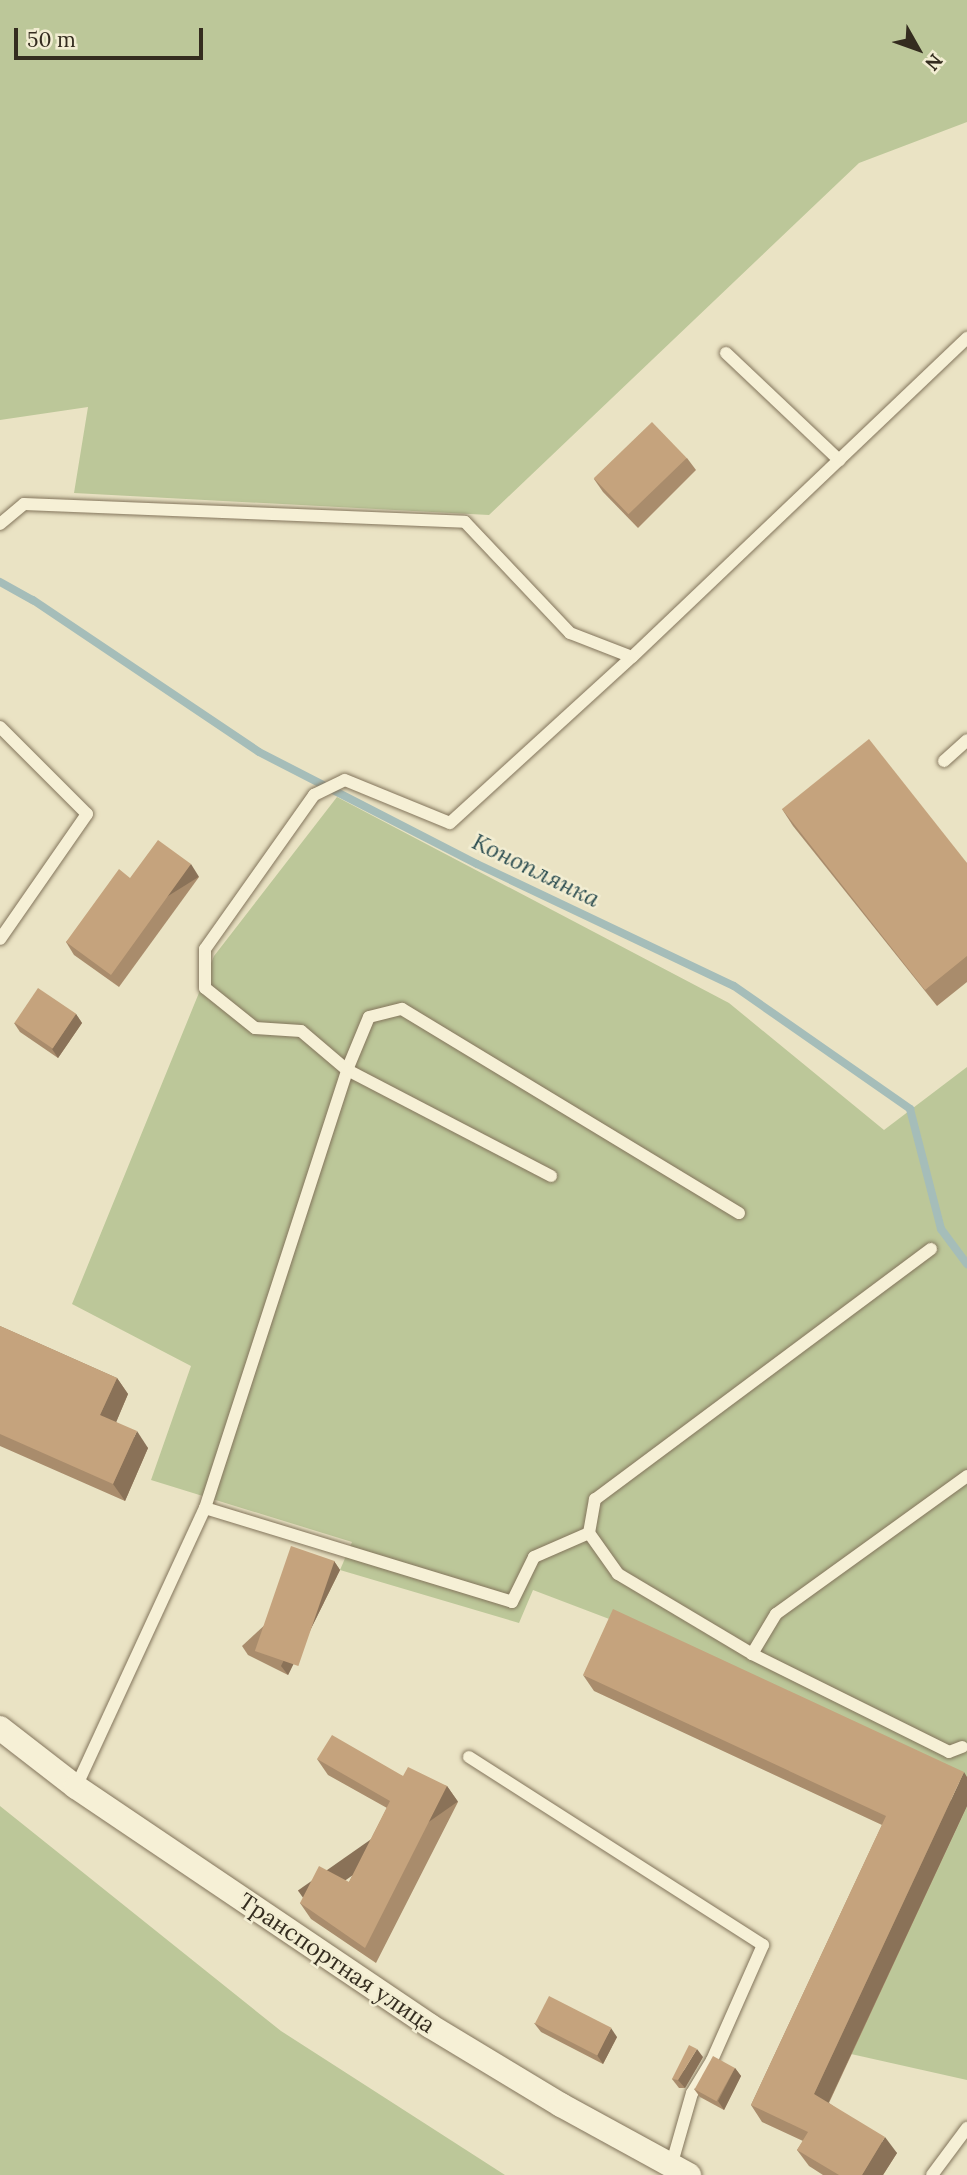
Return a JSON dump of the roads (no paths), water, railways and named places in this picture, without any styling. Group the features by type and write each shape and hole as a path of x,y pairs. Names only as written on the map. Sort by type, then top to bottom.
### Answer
{"street":[{"name":"Транспортная улица","path":"0,1728 76,1787 430,2026 561,2105 680,2171"}],"lane":[{"path":"551,1176 347,1070 301,1031 255,1028 205,988 205,950 314,795 345,780 450,823 632,657 967,338"},
{"path":"726,353 839,460"},
{"path":"0,524 24,503 465,522 570,633 632,657"},
{"path":"0,727 87,814 0,939"},
{"path":"944,761 967,740"},
{"path":"76,1787 205,1507 347,1070 369,1017 402,1009 739,1213"},
{"path":"932,1249 595,1499 589,1533 618,1574 752,1654 949,1752 965,1747"},
{"path":"752,1654 776,1614 967,1476"},
{"path":"205,1507 512,1602 534,1557 589,1533"},
{"path":"469,1757 763,1945 712,2060 692,2093 680,2171"},
{"path":"932,2175 967,2129"}],"waterway":[{"name":"Коноплянка","path":"0,582 33,600 259,752 477,864 734,986 910,1109 941,1229 967,1264"}]}
